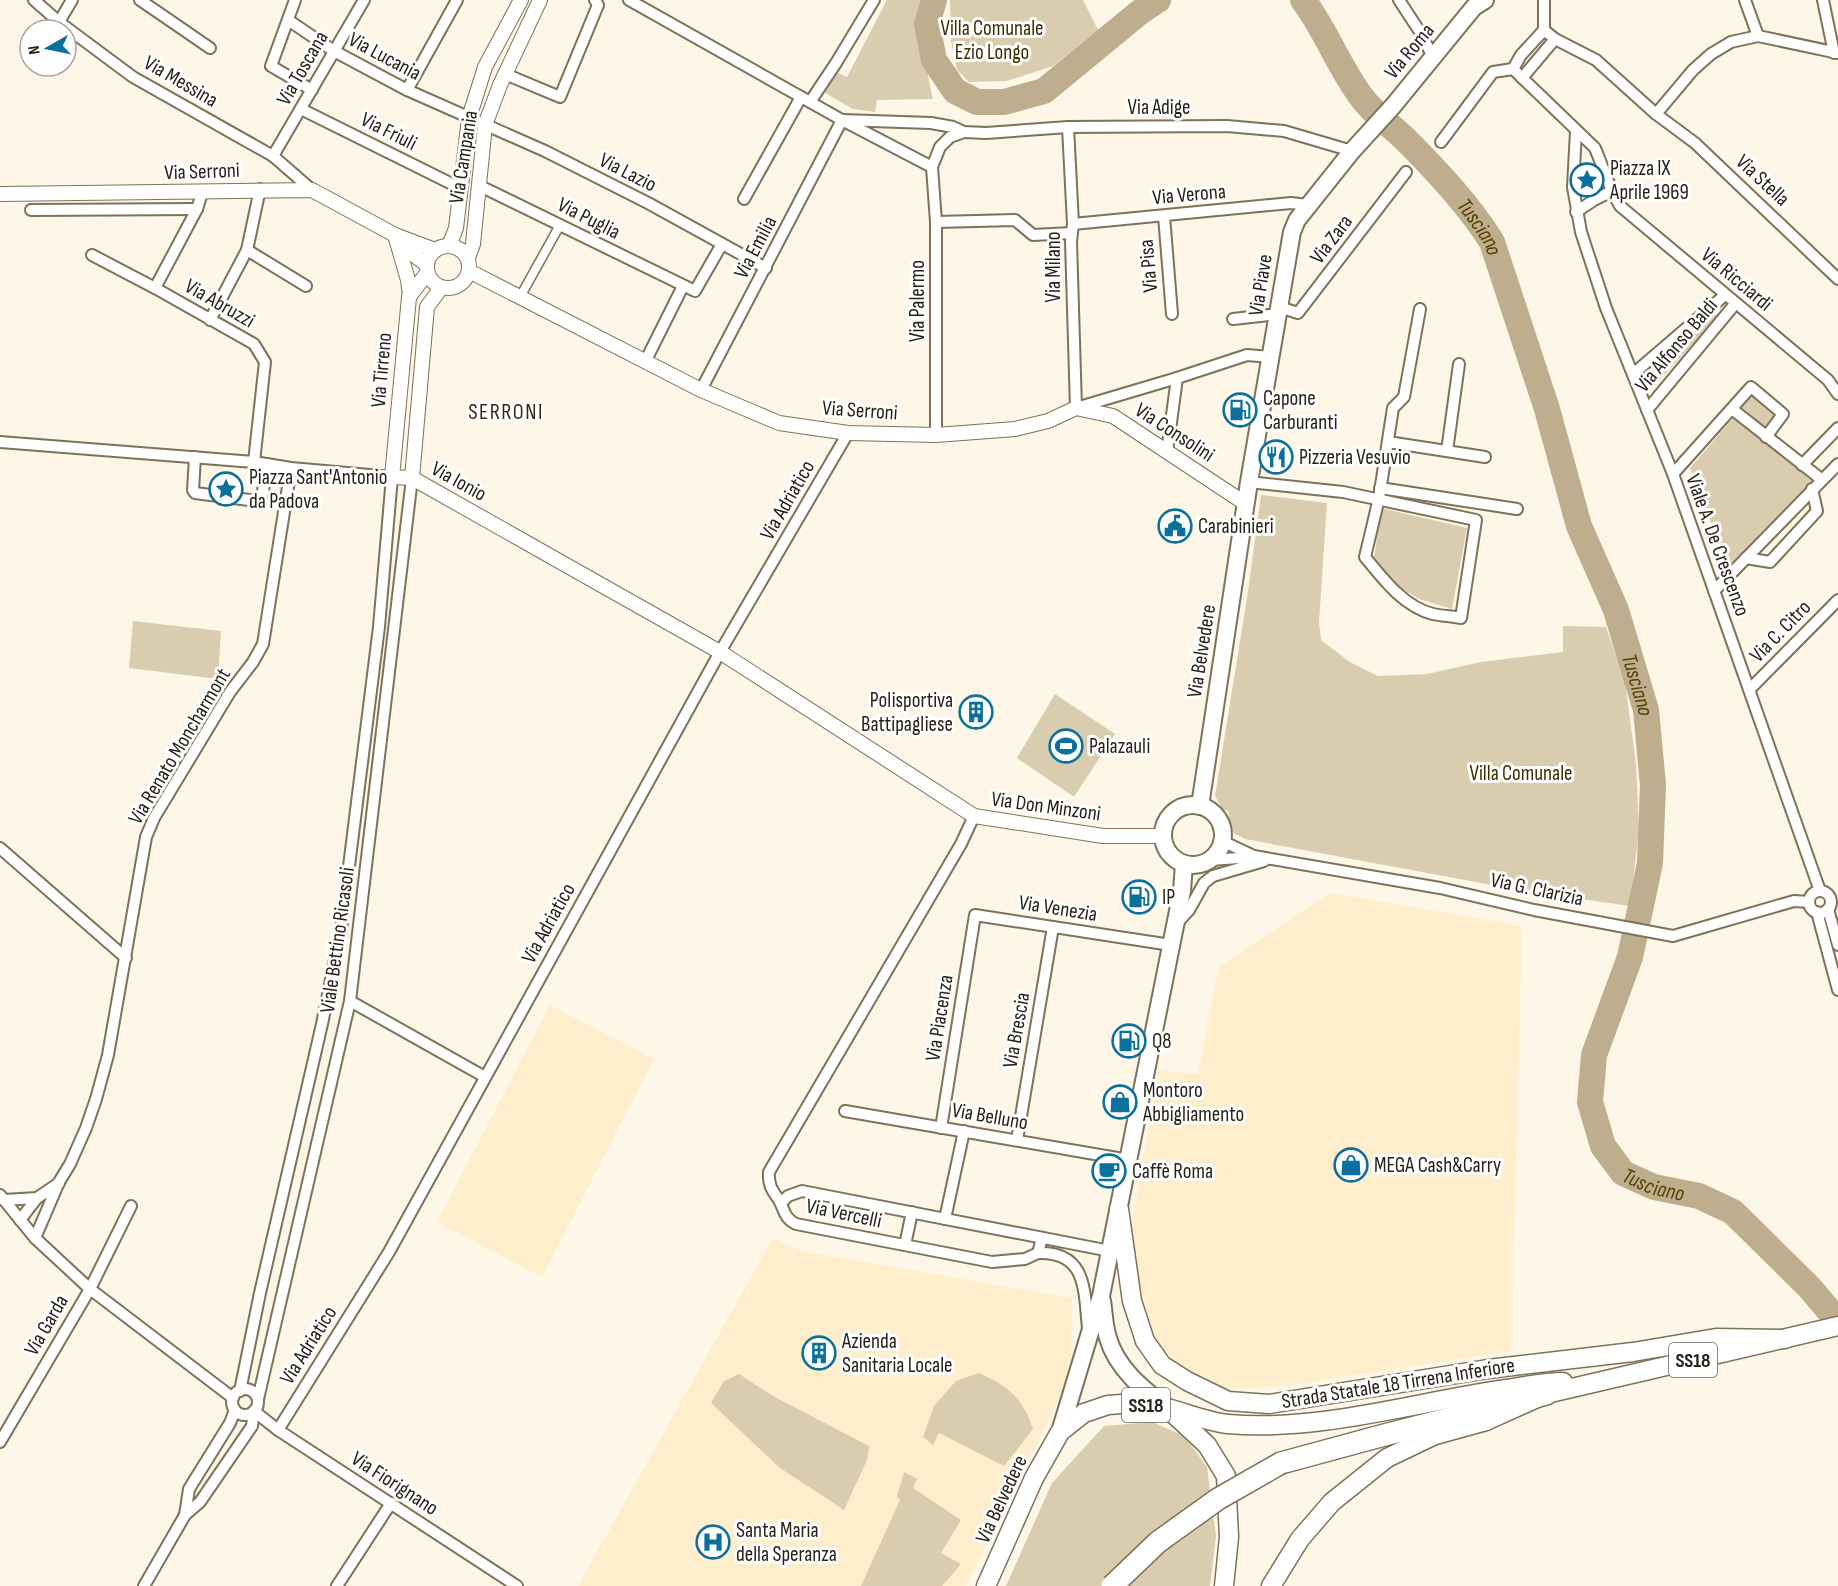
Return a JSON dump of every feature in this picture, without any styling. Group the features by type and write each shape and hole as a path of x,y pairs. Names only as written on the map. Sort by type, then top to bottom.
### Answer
{"highway":[{"path":"1112,1586 1158,1542 1218,1499 1281,1463 1546,1394"}],"main road":[{"name":"Via Roma","path":"1392,106 1476,2"},
{"name":"Via Piave","path":"1246,504 1292,232 1297,220 1308,206 1392,106"},
{"name":"Via Belvedere","path":"1200,806 1246,504"},
{"path":"1200,806 1217,818 1223,833 1220,848 1210,860 1193,866 1184,864 1169,854 1162,836 1164,827 1174,812 1182,807 1200,806"},
{"name":"Via Belvedere","path":"986,1586 1034,1478 1060,1432 1101,1296 1182,891 1184,864"},
{"path":"1119,1209 1132,1301 1145,1341 1162,1365 1188,1382 1228,1401 1269,1404 1488,1369 1633,1352 1716,1338 1785,1339"},
{"name":"Via Belvedere","path":"1101,1296 1108,1338 1120,1362 1140,1387 1207,1445 1226,1476 1229,1537 1224,1586"},
{"name":"Strada Statale 18 Tirrena Inferiore","path":"1271,1586 1300,1539 1332,1502 1387,1458 1435,1435 1486,1421 1546,1394 1838,1326"},
{"name":"Strada Statale 18 Tirrena Inferiore","path":"1167,1408 1226,1424 1272,1426 1368,1414 1545,1382 1601,1381"},
{"name":"Via Belvedere","path":"1060,1432 1084,1413 1108,1405 1135,1403 1167,1408"}],"street":[{"name":"Via Messina","path":"34,0 54,18"},
{"path":"61,18 72,0"},
{"path":"140,0 210,48"},
{"path":"295,0 271,66 312,90"},
{"name":"Via Toscana","path":"273,156 364,0"},
{"path":"406,90 457,0"},
{"name":"Via Campania","path":"449,246 456,228 469,117 485,67 521,0"},
{"name":"Via Campania","path":"469,265 485,125 505,74 540,0"},
{"path":"505,74 560,97 598,5 595,0"},
{"name":"Via Adige","path":"629,0 842,120 932,167"},
{"path":"744,199 806,99 836,63 874,0"},
{"path":"1399,0 1433,57"},
{"path":"1441,142 1493,72 1513,69 1521,55 1544,30 1544,0"},
{"path":"1745,0 1758,36"},
{"path":"1656,114 1693,70 1711,54 1731,42 1758,36 1836,53 1823,0"},
{"name":"Via Lucania","path":"288,20 334,51 406,90 469,117"},
{"name":"Via Stella","path":"1544,30 1596,60 1656,114 1695,143 1838,279"},
{"name":"Via Messina","path":"78,37 133,77 273,156 312,190"},
{"path":"1522,78 1556,39"},
{"name":"Via Ricciardi","path":"1513,69 1595,148 1620,206 1828,380 1838,394"},
{"name":"Via Friuli","path":"301,109 460,188"},
{"name":"Via Lazio","path":"469,117 638,198 766,268"},
{"name":"Via Adige","path":"842,120 931,123 953,127 964,132 986,133 1068,126 1227,126 1284,131 1357,146"},
{"name":"Via Emilia","path":"700,390 842,120"},
{"name":"Via Milano","path":"1068,126 1076,408"},
{"name":"Viale A. De Crescenzo","path":"1576,131 1573,187 1576,212 1606,308 1673,474 1750,689 1829,893"},
{"path":"932,167 940,147 950,137 964,132"},
{"name":"Via Palermo","path":"932,167 936,222 936,435"},
{"name":"Via Zara","path":"1278,310 1298,313 1406,172"},
{"name":"Via Puglia","path":"477,185 683,286"},
{"path":"210,320 247,250 260,189"},
{"name":"Via Serroni","path":"0,194 312,190 395,235 435,250"},
{"path":"1576,212 1612,191"},
{"name":"Via Abruzzi","path":"155,288 197,209 202,193"},
{"name":"Via Verona","path":"936,222 1015,220 1033,235 1072,232 1164,216 1291,204 1308,206"},
{"path":"31,210 197,209"},
{"name":"Via Pisa","path":"1164,216 1172,314"},
{"path":"520,297 560,225"},
{"path":"395,235 408,280 410,296"},
{"name":"Via Serroni","path":"395,235 401,245 427,269"},
{"path":"645,362 683,286 695,291 722,244"},
{"path":"410,296 427,269 429,258 435,250 449,246 462,250 469,265 463,283 456,287 441,288 431,281 427,269"},
{"path":"247,250 306,286"},
{"name":"Via Abruzzi","path":"92,255 254,344 265,362 254,462"},
{"name":"Via Serroni","path":"469,265 520,297 700,390 779,423 848,433 936,435 1015,429 1048,421 1076,408 1247,355 1271,357"},
{"name":"Via Tirreno","path":"412,478 427,307 441,288"},
{"name":"Via Alfonso Baldi","path":"1633,374 1725,295"},
{"name":"Via Tirreno","path":"392,477 410,296"},
{"name":"Via Alfonso Baldi","path":"1647,410 1736,304"},
{"path":"1380,493 1476,520 1461,618 1430,613 1404,599 1381,577 1365,557 1380,493 1393,408 1404,397 1420,309"},
{"path":"1233,319 1278,310"},
{"path":"1447,451 1459,364"},
{"path":"1167,452 1178,378"},
{"path":"1673,474 1751,387 1783,414 1766,437"},
{"name":"Via Consolini","path":"1076,408 1113,416 1246,504"},
{"path":"1732,409 1821,479"},
{"path":"1802,465 1838,428"},
{"name":"Via Adriatico","path":"278,1430 389,1252 720,652 848,433"},
{"name":"Via Ionio","path":"0,442 254,462 291,468 412,478 720,652"},
{"path":"1388,442 1485,457"},
{"path":"195,458 193,490 195,493 257,501 262,498 267,464"},
{"path":"1714,591 1838,464"},
{"name":"Via Renato Moncharmont","path":"35,1238 59,1182 70,1164 96,1099 108,1055 146,837 154,818 230,692 253,662 262,644 291,468"},
{"name":"Viale Bettino Ricasoli","path":"237,1394 322,1024 341,930 378,627 392,477"},
{"name":"Viale Bettino Ricasoli","path":"258,1399 350,1001 412,478"},
{"path":"1249,482 1517,508"},
{"path":"1746,558 1770,562 1817,511 1812,489"},
{"name":"Via C. Citro","path":"1750,689 1838,600"},
{"name":"Via Don Minzoni","path":"720,652 974,816 1103,836 1162,836"},
{"path":"780,1203 770,1189 769,1172 961,844 974,816"},
{"name":"Via G. Clarizia","path":"1222,841 1254,856 1440,888 1533,910 1673,936 1794,901 1809,902"},
{"path":"0,848 126,958"},
{"name":"Via G. Clarizia","path":"1210,860 1254,856"},
{"path":"1175,926 1189,910 1204,883 1213,876 1270,859"},
{"path":"1829,893 1831,902 1823,911 1812,909 1809,902 1812,895 1829,893"},
{"path":"1823,911 1838,945"},
{"path":"1823,911 1838,990"},
{"name":"Via Venezia","path":"975,915 1171,945"},
{"name":"Via Piacenza","path":"941,1128 975,915"},
{"name":"Via Brescia","path":"1017,1140 1053,927"},
{"path":"350,1001 485,1077"},
{"name":"Via Belluno","path":"845,1111 1129,1160"},
{"path":"945,1219 964,1131"},
{"name":"Via Renato Moncharmont","path":"21,1222 37,1198 59,1182"},
{"name":"Via Vercelli","path":"1038,1253 1025,1259 992,1262 796,1224 783,1214 780,1203 788,1196 802,1191 1110,1251"},
{"path":"2,1197 35,1238 90,1289 237,1394"},
{"path":"2,1197 37,1198"},
{"name":"Via Garda","path":"0,1442 90,1289 131,1206"},
{"path":"21,1222 46,1212"},
{"name":"Via Vercelli","path":"905,1245 912,1212"},
{"path":"1042,1238 1038,1253 1046,1253 1070,1261 1079,1272 1085,1290 1089,1338"},
{"path":"144,1586 185,1515 200,1502 252,1426 258,1399 250,1390 237,1394"},
{"path":"185,1515 189,1489 230,1423 236,1410 237,1394"},
{"path":"236,1410 243,1414 254,1411"},
{"name":"Via Fiorignano","path":"254,1411 278,1430 517,1586"},
{"path":"336,1586 391,1503"}],"shaded area":[{"path":"1330,893 1522,926 1511,1351 1285,1386 1223,1389 1188,1375 1157,1343 1138,1279 1132,1222 1159,1070 1198,1074 1219,967"},
{"path":"550,1005 654,1059 542,1277 437,1222"},
{"path":"773,1238 801,1251 1072,1298 1071,1354 1060,1397 966,1586 578,1586"}],"green space":[{"path":"887,0 923,0 925,50 933,99 877,100 875,112 853,109 825,93 836,72 847,77"},
{"name":"Villa Comunale Ezio Longo","path":"950,0 1083,0 1098,30 1053,66 1007,81 969,82 957,70 951,41"},
{"path":"1714,312 1718,316 1659,381 1650,365"},
{"path":"1759,388 1789,413 1773,434 1820,473 1728,568 1690,468"},
{"name":"Villa Comunale","path":"1261,495 1327,503 1319,622 1321,640 1350,662 1378,676 1427,674 1481,662 1563,652 1563,626 1606,627 1625,681 1636,765 1639,830 1630,906 1524,891 1245,839 1232,832 1228,811 1223,810 1215,796 1248,592"},
{"path":"1381,508 1467,528 1452,609 1419,599 1396,585 1374,558"},
{"path":"133,621 221,631 218,679 129,668"},
{"name":"Palazauli","path":"1055,694 1115,734 1074,797 1017,758"},
{"path":"979,1373 1013,1394 1024,1409 1033,1429 1004,1466 939,1433 933,1445 923,1437 934,1406 956,1381"},
{"path":"739,1374 773,1396 869,1446 867,1460 844,1510 780,1468 711,1403 724,1381"},
{"path":"1152,1422 1184,1436 1207,1467 1216,1536 1210,1586 1006,1586 1052,1483 1104,1426"},
{"path":"904,1472 917,1479 913,1488 961,1520 941,1553 961,1564 942,1586 861,1586 900,1500 897,1496"}],"waterway":[{"name":"Tusciano","path":"934,0 927,24 934,60 955,91 977,102 1004,102 1044,91 1140,12 1158,0"},
{"name":"Tusciano","path":"1303,0 1363,99 1441,176 1492,242 1547,409 1579,526 1616,610 1646,710 1653,785 1650,863 1630,957 1594,1055 1590,1102 1603,1146 1623,1173 1654,1187 1699,1196 1733,1212 1809,1287 1838,1321"}],"place":[{"name":"Piazza IX Aprile 1969","path":"1587,180"},
{"name":"Capone Carburanti","path":"1240,410"},
{"name":"Pizzeria Vesuvio","path":"1276,457"},
{"name":"Piazza Sant'Antonio da Padova","path":"226,489"},
{"name":"Carabinieri","path":"1175,526"},
{"name":"Polisportiva Battipagliese","path":"976,712"},
{"name":"Palazauli","path":"1066,746"},
{"name":"IP","path":"1139,897"},
{"name":"Q8","path":"1129,1041"},
{"name":"Montoro Abbigliamento","path":"1120,1102"},
{"name":"MEGA Cash&Carry","path":"1351,1165"},
{"name":"Caffè Roma","path":"1109,1171"},
{"name":"Azienda Sanitaria Locale","path":"819,1353"},
{"name":"Santa Maria della Speranza","path":"713,1542"}],"district":[{"name":"SERRONI","path":"506,411"}]}
